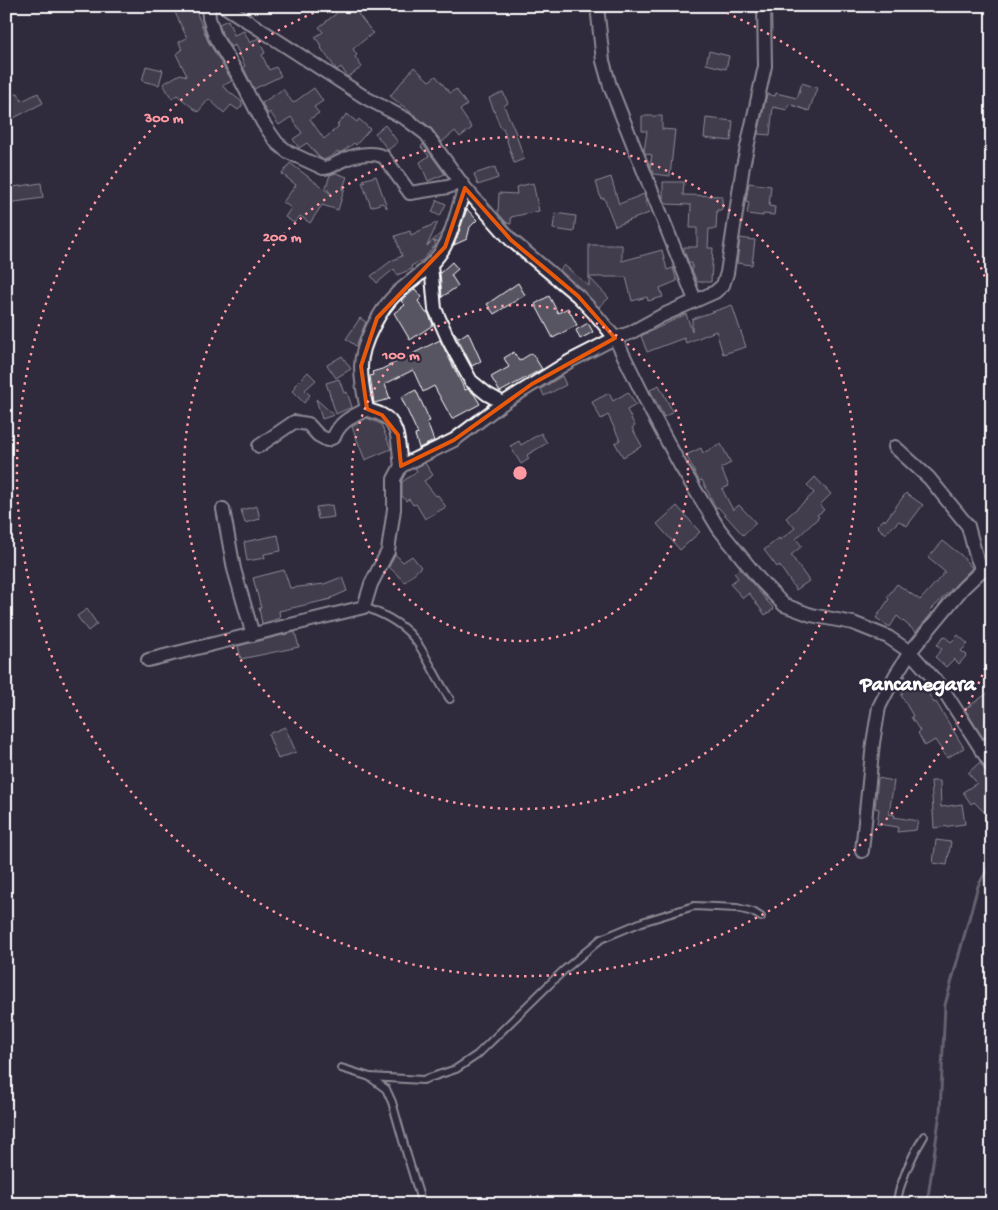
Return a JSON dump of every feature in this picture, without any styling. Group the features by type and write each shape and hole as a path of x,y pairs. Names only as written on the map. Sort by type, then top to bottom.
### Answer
{"street":[{"path":"208,6 209,18 215,37 237,73 263,123 277,143 288,152 323,168 349,158 378,154 384,157 410,193 463,185"},
{"path":"224,6 366,98 418,127 426,134 463,185 511,240 578,296 615,338 680,465 719,529 759,579 784,604 810,615 853,623 888,637 910,652 942,688 992,766"},
{"path":"597,6 603,61 610,86 694,300"},
{"path":"148,660 364,607 372,584 388,551 394,509 394,478 401,466 454,440 503,403 570,361 694,300 715,292 723,285 727,274 743,166 765,66 764,6"},
{"path":"367,409 361,366 368,338 376,318 395,295 431,265 444,247 463,185"},
{"path":"431,265 435,309 449,341 471,381 487,394 503,403"},
{"path":"258,446 294,422 308,424 318,435 327,440 334,437 338,427 344,421 367,409"},
{"path":"367,409 382,415 390,421 398,435 401,466"},
{"path":"862,851 873,742 879,707 910,652 963,588 987,570 976,556 968,526 930,478 895,447"},
{"path":"222,509 234,569 253,635"},
{"path":"981,750 992,741"}],"lane":[{"path":"364,607 381,613 405,629 418,644 450,699"},
{"path":"341,1068 370,1077 424,1080 456,1069 477,1055 563,971 602,939 642,922 694,906 737,908 753,912 761,917"},
{"path":"370,1077 386,1089 392,1102 422,1204"},
{"path":"896,1204 899,1188 912,1156 924,1136"}],"highlighted area":[{"path":"465,188 511,240 578,296 615,338 532,384 454,440 401,466 398,435 382,415 367,409 361,366 377,318 445,247"}],"building":[{"path":"172,6 194,6 208,41 232,81 222,86 242,102 242,106 238,110 231,105 224,113 209,99 198,112 177,95 172,99 163,84 180,74 187,76 176,54 182,50 179,42 187,38"},
{"path":"331,6 352,6 373,33 353,49 357,55 355,57 362,67 348,77 341,67 336,69 315,37 323,32 319,27 337,13"},
{"path":"228,20 234,35 244,31 250,43 258,38 265,53 262,55 269,70 276,67 281,76 254,89 235,45 231,47 222,34 219,24"},
{"path":"709,51 729,56 726,69 706,64"},
{"path":"146,66 163,70 159,85 142,81"},
{"path":"414,67 429,81 436,76 450,93 456,89 467,105 460,110 472,128 460,137 455,131 442,142 431,128 390,96"},
{"path":"802,83 817,88 809,111 789,104 787,110 773,107 770,135 758,134 767,94 775,96 776,93 797,98"},
{"path":"314,88 323,101 314,107 319,113 310,119 324,139 339,126 337,125 347,114 357,122 359,119 370,129 356,145 354,143 345,150 339,153 338,151 324,160 307,143 299,148 293,139 302,133 291,117 279,125 270,112 268,114 262,103 283,89 293,103"},
{"path":"503,92 508,103 504,106 524,159 514,163 503,128 501,129 489,98"},
{"path":"18,93 22,101 38,93 43,103 6,122 6,99"},
{"path":"642,116 662,116 662,129 675,130 670,176 654,174 650,166 652,155 646,154 644,151 647,131 642,131"},
{"path":"706,118 733,121 731,141 704,138"},
{"path":"385,125 398,142 388,150 375,133"},
{"path":"423,144 445,174 428,181 420,162 429,156 421,147"},
{"path":"290,163 331,194 326,187 330,175 336,173 347,177 338,210 322,205 310,223 300,216 294,223 285,217 291,208 283,202 296,185 282,174"},
{"path":"495,167 498,178 478,185 474,174"},
{"path":"376,176 387,208 382,203 371,207 362,182"},
{"path":"611,177 619,204 644,194 649,213 615,226 604,198 601,199 596,182"},
{"path":"663,182 684,182 683,195 722,196 722,210 717,210 716,229 709,229 708,248 713,248 711,282 697,282 692,270 692,263 689,263 684,251 684,247 697,247 697,228 690,228 691,205 666,204 663,197"},
{"path":"41,183 43,198 8,203 6,188"},
{"path":"533,183 539,211 511,217 511,224 507,223 498,213 499,193 517,194 516,187"},
{"path":"749,183 771,186 769,206 775,207 774,215 747,214 749,202 746,201"},
{"path":"437,200 446,204 440,216 432,212"},
{"path":"467,209 477,220 470,227 467,239 454,245"},
{"path":"555,213 576,216 574,232 553,229"},
{"path":"438,222 427,246 442,232 438,242 433,241 436,244 423,260 411,266 412,269 397,275 394,269 377,283 371,276 391,261 402,256 395,236 410,231 411,235"},
{"path":"740,238 755,240 752,265 737,263"},
{"path":"589,245 622,245 622,261 662,250 667,270 673,268 677,281 660,288 663,297 648,301 647,297 632,301 626,277 589,277"},
{"path":"452,262 458,269 451,275 458,286 442,297 440,273"},
{"path":"564,265 589,286 589,277 609,298 599,307 560,270"},
{"path":"518,283 525,295 494,314 487,304"},
{"path":"415,289 422,297 418,301 426,313 428,312 433,325 410,340 394,313 405,305 401,301"},
{"path":"549,296 558,313 568,308 577,325 553,338 535,304"},
{"path":"732,305 746,347 723,354 716,331 686,343 684,338 647,352 641,336 686,314 692,331 692,319"},
{"path":"360,318 366,322 356,346 346,339"},
{"path":"588,323 593,332 580,339 576,330"},
{"path":"454,332 459,338 468,332 481,361 472,366"},
{"path":"440,340 465,390 468,389 474,394 480,404 452,419 434,386 423,392 413,370 385,384 390,399 374,403 370,376 373,375 372,372 382,369"},
{"path":"514,352 519,361 532,353 542,369 500,392 491,377 509,367 504,358"},
{"path":"342,356 351,369 336,378 327,365"},
{"path":"308,372 316,380 305,390 310,395 304,403 292,391 296,387 294,386"},
{"path":"562,376 566,385 544,396 541,389"},
{"path":"339,379 344,393 347,392 352,407 336,414 326,383"},
{"path":"659,385 673,412 664,417 650,390"},
{"path":"416,390 430,421 427,422 434,441 419,448 415,435 418,434 401,397"},
{"path":"628,392 636,405 627,410 635,426 632,428 642,446 623,457 615,443 620,440 608,415 601,419 592,402 609,393 613,401"},
{"path":"316,399 334,415 322,419"},
{"path":"367,418 381,424 391,449 365,460 352,427"},
{"path":"541,433 547,443 527,455 529,459 521,464 510,446 519,441 521,445"},
{"path":"721,444 731,463 721,468 729,486 722,489 733,510 739,505 756,523 743,535 718,507 716,508 702,480 699,481 686,455 701,448 703,453"},
{"path":"425,463 433,475 424,481 436,496 438,495 446,507 425,519 416,504 413,505 409,499 406,501 402,496 402,482 417,471 415,468"},
{"path":"815,477 831,494 820,505 824,510 817,515 819,517 796,539 802,546 791,555 809,581 796,590 779,565 777,567 764,550 795,528 786,518 814,493 807,485"},
{"path":"906,493 923,505 907,526 899,521 885,534 877,526 884,519 885,521"},
{"path":"332,505 334,517 318,519 316,507"},
{"path":"257,506 260,519 245,523 241,510"},
{"path":"677,506 700,532 680,550 657,524"},
{"path":"278,535 281,551 264,554 265,558 247,561 244,542"},
{"path":"943,541 961,555 972,568 930,611 932,613 916,632 897,616 890,627 876,618 889,599 887,597 897,584 920,600 945,572 928,558"},
{"path":"395,554 403,562 412,556 421,567 405,582 389,567"},
{"path":"740,569 774,609 765,615 749,593 743,598 730,584 738,578 734,573"},
{"path":"284,570 290,588 324,584 342,577 347,591 331,599 279,611 280,618 262,624 259,608 261,608 253,578"},
{"path":"87,609 97,624 88,631 77,616"},
{"path":"295,632 299,647 241,659 238,646"},
{"path":"958,635 968,644 961,651 967,655 959,664 954,659 946,667 935,657 942,649 937,645 944,636 951,642"},
{"path":"905,675 912,690 923,684 964,748 947,758 935,740 925,746 918,733 920,731 911,717 913,716 901,695 903,694 899,686"},
{"path":"992,690 992,733 983,738 965,709"},
{"path":"285,727 296,752 278,759 268,734"},
{"path":"980,762 985,771 992,774 992,820 974,802 971,804 963,792 977,783 968,773"},
{"path":"878,778 894,781 889,814 895,815 894,817 918,821 916,830 897,832 898,827 877,824 879,809 875,808"},
{"path":"931,781 940,781 941,807 962,804 965,824 934,828"},
{"path":"936,840 951,842 947,865 933,863"}],"waterway":[{"path":"927,1204 940,1113 945,1005 978,886 992,861"}],"district":[{"name":"Pancanegara","path":"918,683"}]}
